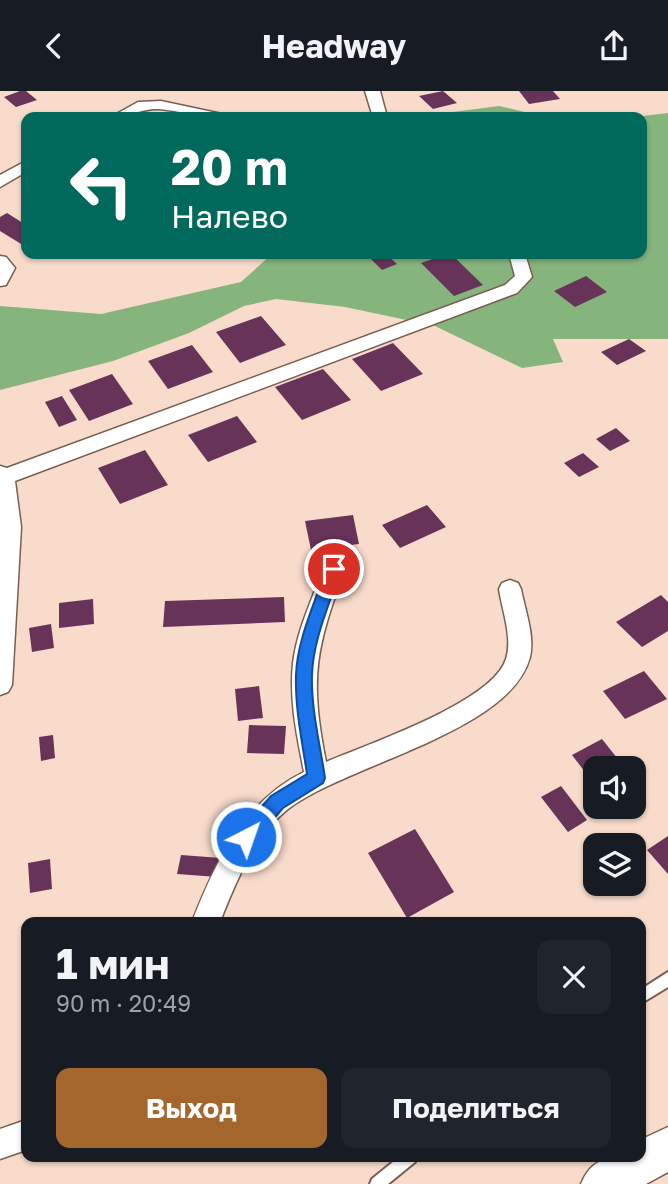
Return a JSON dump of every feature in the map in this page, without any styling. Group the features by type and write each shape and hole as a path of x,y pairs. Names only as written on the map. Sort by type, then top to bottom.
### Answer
{"main road":[{"path":"646,1160 668,1148"},
{"path":"603,1184 643,1162"}],"street":[{"path":"372,91 376,94 379,112"},
{"path":"125,112 143,98 200,112"},
{"path":"0,182 21,168"},
{"path":"0,685 10,527 2,475 511,289 524,277 519,259"},
{"path":"0,261 7,268 0,281"},
{"path":"317,778 305,708 304,673 312,635 334,569"},
{"path":"208,917 246,837 277,802 317,778 458,715 502,687 518,660 510,589"},
{"path":"0,1143 21,1137"}],"lane":[{"path":"646,994 668,979"},
{"path":"377,1184 404,1162"}],"green space":[{"path":"499,106 525,112 453,112"},
{"path":"668,113 668,339 553,339 563,362 522,368 435,326 345,307 276,299 244,306 189,333 113,361 0,390 0,306 101,314 241,282 266,259 647,259 647,115"}],"building":[{"path":"26,91 37,100 16,107 4,97"},
{"path":"443,91 457,103 433,109 419,96"},
{"path":"519,91 553,91 560,99 529,104"},
{"path":"7,213 21,222 21,244 0,231 0,217"},
{"path":"371,259 392,259 397,264 382,270"},
{"path":"433,259 456,259 483,285 454,296 421,263"},
{"path":"586,276 607,292 575,307 554,291"},
{"path":"261,316 286,345 240,363 216,332"},
{"path":"629,339 646,351 617,365 601,352"},
{"path":"393,343 423,374 381,391 352,359"},
{"path":"192,345 213,372 168,389 148,361"},
{"path":"323,369 351,400 302,420 275,387"},
{"path":"112,374 133,404 89,421 69,390"},
{"path":"62,396 77,420 59,427 45,402"},
{"path":"237,416 257,442 208,462 188,435"},
{"path":"616,428 630,441 610,451 596,439"},
{"path":"145,450 168,485 120,504 98,468"},
{"path":"583,453 599,467 579,477 564,463"},
{"path":"427,505 446,527 400,548 382,525"},
{"path":"353,515 359,544 311,550 305,521"},
{"path":"661,595 668,602 668,631 642,647 616,622"},
{"path":"284,597 285,622 163,627 165,601"},
{"path":"93,599 94,624 59,628 59,603"},
{"path":"51,624 54,648 32,652 29,628"},
{"path":"644,671 667,699 625,719 603,691"},
{"path":"259,686 263,718 238,721 235,689"},
{"path":"249,725 286,726 284,754 247,753"},
{"path":"53,735 55,758 41,761 39,737"},
{"path":"602,739 615,756 583,756 583,769 572,755"},
{"path":"561,786 583,815 583,819 587,820 568,832 541,797"},
{"path":"415,829 454,892 406,917 368,853"},
{"path":"668,836 668,874 647,850"},
{"path":"181,855 221,858 218,877 177,874"},
{"path":"50,859 52,889 30,893 28,863"}],"route":[{"path":"246,837 277,802 317,778 305,708 304,673 312,635 334,569"}]}
